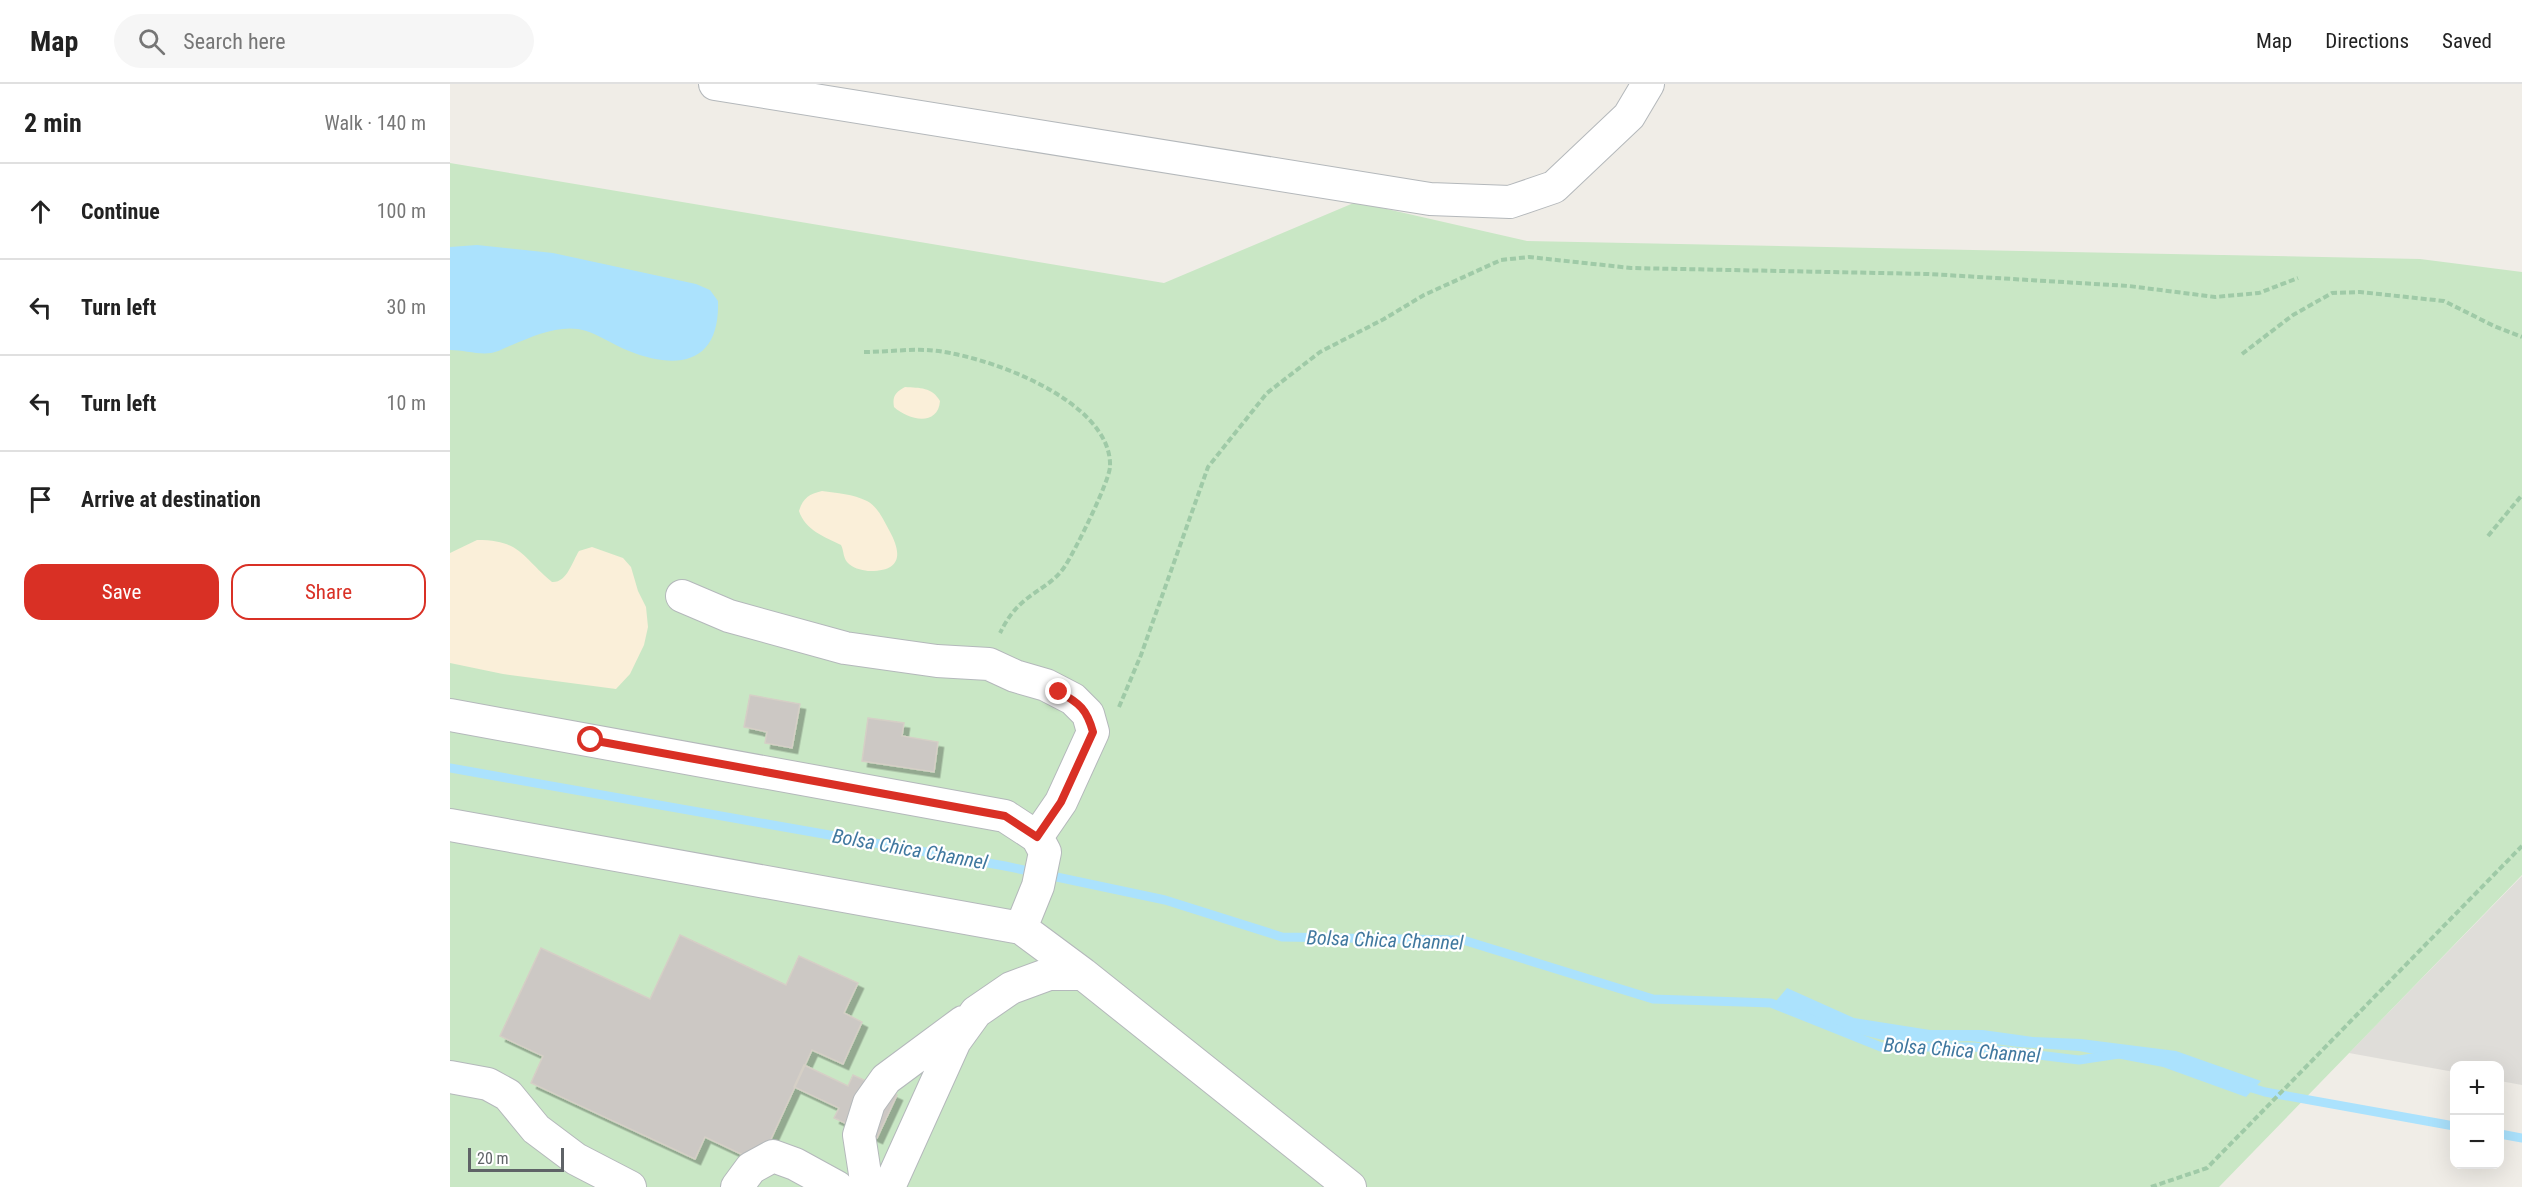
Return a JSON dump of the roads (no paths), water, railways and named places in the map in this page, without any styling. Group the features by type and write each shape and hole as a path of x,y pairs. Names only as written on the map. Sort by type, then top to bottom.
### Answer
{"lane":[{"path":"715,84 1431,199 1510,202 1554,187 1629,116 1648,84"},
{"path":"682,596 729,616 845,648 937,661 990,664 1015,676 1046,685 1073,699 1088,714 1093,732 1041,844 1038,886 1020,928"},
{"path":"450,715 1005,816 1041,844"},
{"path":"450,825 1020,928 1083,974 1350,1187"},
{"path":"867,1187 859,1135 869,1103 893,1073 1011,988 1049,974 1083,974"},
{"path":"889,1187 955,1041 976,1012"},
{"path":"450,1077 488,1084 508,1095 536,1129 576,1159 630,1187"},
{"path":"737,1187 751,1168 773,1156 795,1164 837,1187"}],"water":[{"path":"477,245 553,253 696,284 710,290 718,301 717,322 712,338 704,349 693,357 680,360 647,357 591,333 570,328 528,338 491,353 450,350 450,247"},
{"path":"1787,988 1854,1018 1930,1030 1983,1030 2176,1051 2261,1081 2246,1097 2163,1067 2079,1051 1970,1041 1883,1040 1854,1033 1776,1001"}],"waterway":[{"name":"Bolsa Chica Channel","path":"450,768 1005,866 1165,900 1282,937 1463,940 1653,999 1771,1003 1881,1047 1974,1047 2079,1060 2119,1054"},
{"name":"Bolsa Chica Channel","path":"2242,1085 2265,1092 2450,1125"},
{"name":"Bolsa Chica Channel","path":"2504,1135 2522,1138"}]}
